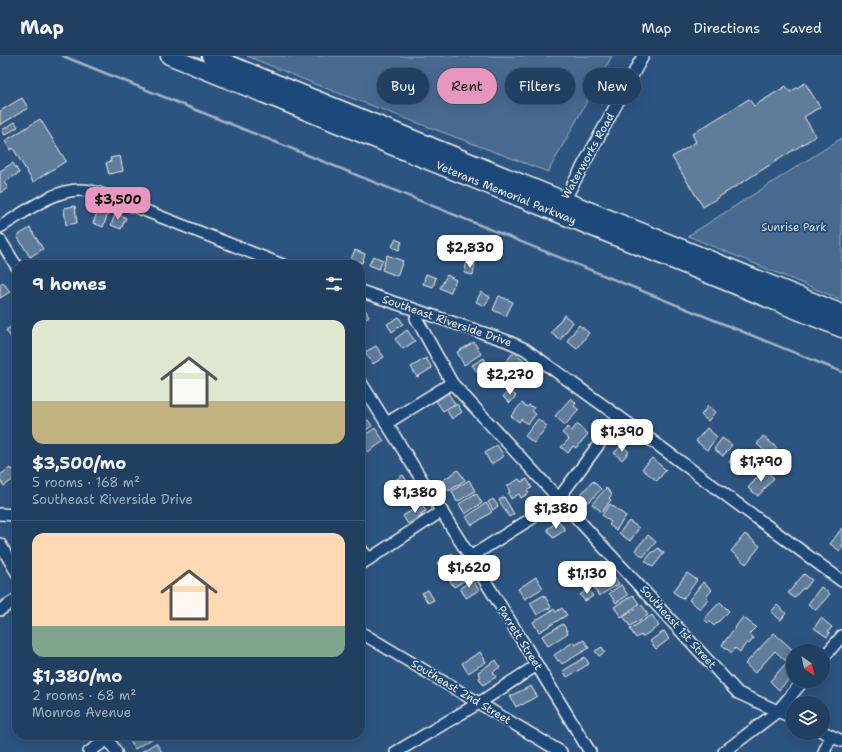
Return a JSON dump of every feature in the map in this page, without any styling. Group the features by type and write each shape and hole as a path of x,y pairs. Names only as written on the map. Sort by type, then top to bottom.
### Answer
{"highway":[{"name":"Veterans Memorial Parkway","path":"169,56 560,207 842,313"},
{"name":"Veterans Memorial Parkway","path":"210,56 842,330"}],"street":[{"name":"Waterworks Road","path":"560,207 643,56"},
{"path":"0,226 53,196 80,190 100,193 218,239 263,260"},
{"path":"0,240 13,260"},
{"name":"Southeast Riverside Drive","path":"365,293 516,344 540,359 842,581"},
{"name":"Southeast 1st Street","path":"418,311 416,318 452,383 738,693 786,715"},
{"path":"387,423 452,383"},
{"name":"Parrett Street","path":"365,389 590,752"},
{"path":"470,557 560,499 619,417"},
{"path":"365,561 442,512"},
{"path":"0,514 12,514"},
{"path":"0,544 12,564"},
{"path":"0,610 12,602"},
{"name":"Southeast 2nd Street","path":"365,635 561,752"},
{"path":"830,650 842,636"},
{"path":"396,752 479,703 537,665"},
{"path":"724,752 778,711 797,688"},
{"path":"830,735 842,741"},
{"path":"88,752 103,740"},
{"path":"109,740 116,752"},
{"path":"824,752 826,740"}],"green space":[{"path":"247,56 612,56 605,68 583,68 583,104 586,104 548,172 317,85"},
{"name":"Sunrise Park","path":"842,138 842,300 688,236"}],"building":[{"path":"805,83 820,107 804,117 816,136 703,207 672,157 696,142 692,134 749,99 754,106 786,86 790,92"},
{"path":"22,98 28,108 0,125 0,111"},
{"path":"40,119 66,161 33,182 13,148 10,150 5,141"},
{"path":"15,122 18,127 5,135 2,130"},
{"path":"120,156 123,171 109,174 106,163 111,161 110,158"},
{"path":"13,163 19,173 4,182 8,188 0,193 0,171"},
{"path":"75,206 77,223 66,225 64,208"},
{"path":"99,208 109,211 103,227 93,223"},
{"path":"116,213 126,218 121,229 111,225"},
{"path":"30,228 43,249 30,257 17,236"},
{"path":"395,239 402,242 399,250 392,247"},
{"path":"355,250 365,254 363,260 351,259"},
{"path":"387,255 403,261 397,276 382,270"},
{"path":"373,256 383,260 379,269 369,265"},
{"path":"467,262 475,264 473,275 464,273"},
{"path":"426,274 436,278 433,287 423,284"},
{"path":"447,275 456,280 450,293 440,288"},
{"path":"3,282 10,292 0,298 0,284"},
{"path":"481,292 490,297 485,306 476,302"},
{"path":"499,296 513,302 506,316 493,310"},
{"path":"365,310 369,316 365,319"},
{"path":"564,315 573,322 560,340 551,333"},
{"path":"399,317 403,324 392,332 387,324"},
{"path":"579,325 589,333 577,349 567,341"},
{"path":"12,326 12,339 6,330"},
{"path":"407,330 415,341 403,349 395,339"},
{"path":"474,342 481,354 464,365 457,352"},
{"path":"376,346 384,357 373,364 365,352"},
{"path":"514,352 525,361 514,375 503,365"},
{"path":"426,358 432,368 417,377 411,367"},
{"path":"484,358 486,362 482,364 485,367 477,372 472,365"},
{"path":"527,363 536,369 526,383 517,376"},
{"path":"491,367 498,378 485,387 478,376"},
{"path":"509,390 516,396 510,403 503,397"},
{"path":"448,393 455,404 443,411 436,401"},
{"path":"571,398 576,403 574,406 579,410 565,425 555,416"},
{"path":"522,403 527,407 529,405 534,408 532,411 536,414 528,424 521,419 519,422 511,416"},
{"path":"457,404 462,412 452,419 447,411"},
{"path":"708,406 715,412 708,421 701,415"},
{"path":"538,419 547,426 534,443 525,436"},
{"path":"368,420 372,426 365,431 365,422"},
{"path":"577,424 588,434 576,448 573,446 568,453 561,447 569,439 562,433 568,427 572,431"},
{"path":"375,428 384,441 368,452 365,448 365,435"},
{"path":"707,428 717,437 707,450 696,441"},
{"path":"763,436 777,448 770,456 757,444"},
{"path":"722,438 732,445 723,456 714,449"},
{"path":"497,445 504,456 491,464 485,453"},
{"path":"622,445 629,452 622,460 614,453"},
{"path":"737,449 746,455 738,468 729,462"},
{"path":"652,458 666,470 657,481 642,469"},
{"path":"10,468 12,469 12,480 4,486 0,480 0,475"},
{"path":"458,470 465,480 449,491 442,481"},
{"path":"764,470 774,478 758,496 748,488"},
{"path":"403,475 409,484 393,494 389,484"},
{"path":"519,479 521,482 527,479 532,488 527,490 529,493 521,498 519,494 511,499 507,486"},
{"path":"469,480 475,491 457,502 452,491"},
{"path":"593,481 601,489 589,502 581,494"},
{"path":"606,488 612,494 609,498 611,500 602,512 592,504"},
{"path":"476,493 482,503 465,514 459,504"},
{"path":"504,497 514,514 509,517 499,500"},
{"path":"493,499 498,506 493,510 488,502"},
{"path":"486,503 492,512 472,525 466,517"},
{"path":"422,504 426,511 420,514 422,516 408,524 403,516"},
{"path":"610,504 626,516 616,530 609,525 611,522 602,515"},
{"path":"559,521 565,530 553,538 547,529"},
{"path":"629,521 639,528 630,541 619,533"},
{"path":"842,528 842,548 840,551 830,544"},
{"path":"745,534 760,546 746,564 731,551"},
{"path":"648,535 656,542 643,557 635,550"},
{"path":"658,548 664,553 653,567 645,561 653,551 654,552"},
{"path":"452,553 458,562 443,571 437,563"},
{"path":"603,561 610,572 589,586 585,582 577,587 573,581"},
{"path":"463,566 470,577 454,587 447,576"},
{"path":"687,573 697,580 683,599 673,592"},
{"path":"612,574 619,584 599,596 593,586"},
{"path":"804,574 812,580 805,589 803,588 794,598 788,593"},
{"path":"536,577 543,588 525,599 518,589"},
{"path":"472,580 479,590 466,598 460,588"},
{"path":"703,582 712,590 706,597 708,599 700,609 689,600"},
{"path":"621,585 628,595 616,603 609,593"},
{"path":"821,587 830,594 816,610 808,604"},
{"path":"588,589 593,596 585,601 580,595"},
{"path":"428,590 434,600 428,603 422,593"},
{"path":"544,595 551,607 537,615 530,603"},
{"path":"633,595 639,604 621,617 614,607"},
{"path":"720,602 729,611 714,626 704,619"},
{"path":"642,605 648,615 630,626 623,616"},
{"path":"777,605 786,613 781,620 771,612"},
{"path":"562,608 567,615 539,632 533,622 554,609 556,612"},
{"path":"652,615 659,626 642,637 641,635 636,638 630,629"},
{"path":"743,617 756,627 749,634 754,638 749,644 747,642 740,652 735,648 732,653 722,645"},
{"path":"821,618 832,627 828,632 830,633 827,637 814,628"},
{"path":"563,624 568,633 548,646 542,636"},
{"path":"664,631 669,639 656,649 650,641"},
{"path":"774,633 786,644 786,661 775,651 755,673 745,664"},
{"path":"584,640 589,648 562,664 554,655 573,642 575,645"},
{"path":"602,647 605,652 599,656 595,651"},
{"path":"480,652 486,662 468,673 462,663"},
{"path":"585,657 589,664 567,677 563,671"},
{"path":"496,660 500,667 493,672 496,677 483,685 479,678 481,677 478,672"},
{"path":"786,663 786,682 779,690 770,681"},
{"path":"531,686 537,696 516,707 510,696"},
{"path":"129,740 150,740 135,749"},
{"path":"156,743 162,752 141,752"}],"waterway":[{"path":"63,56 842,372"}]}
